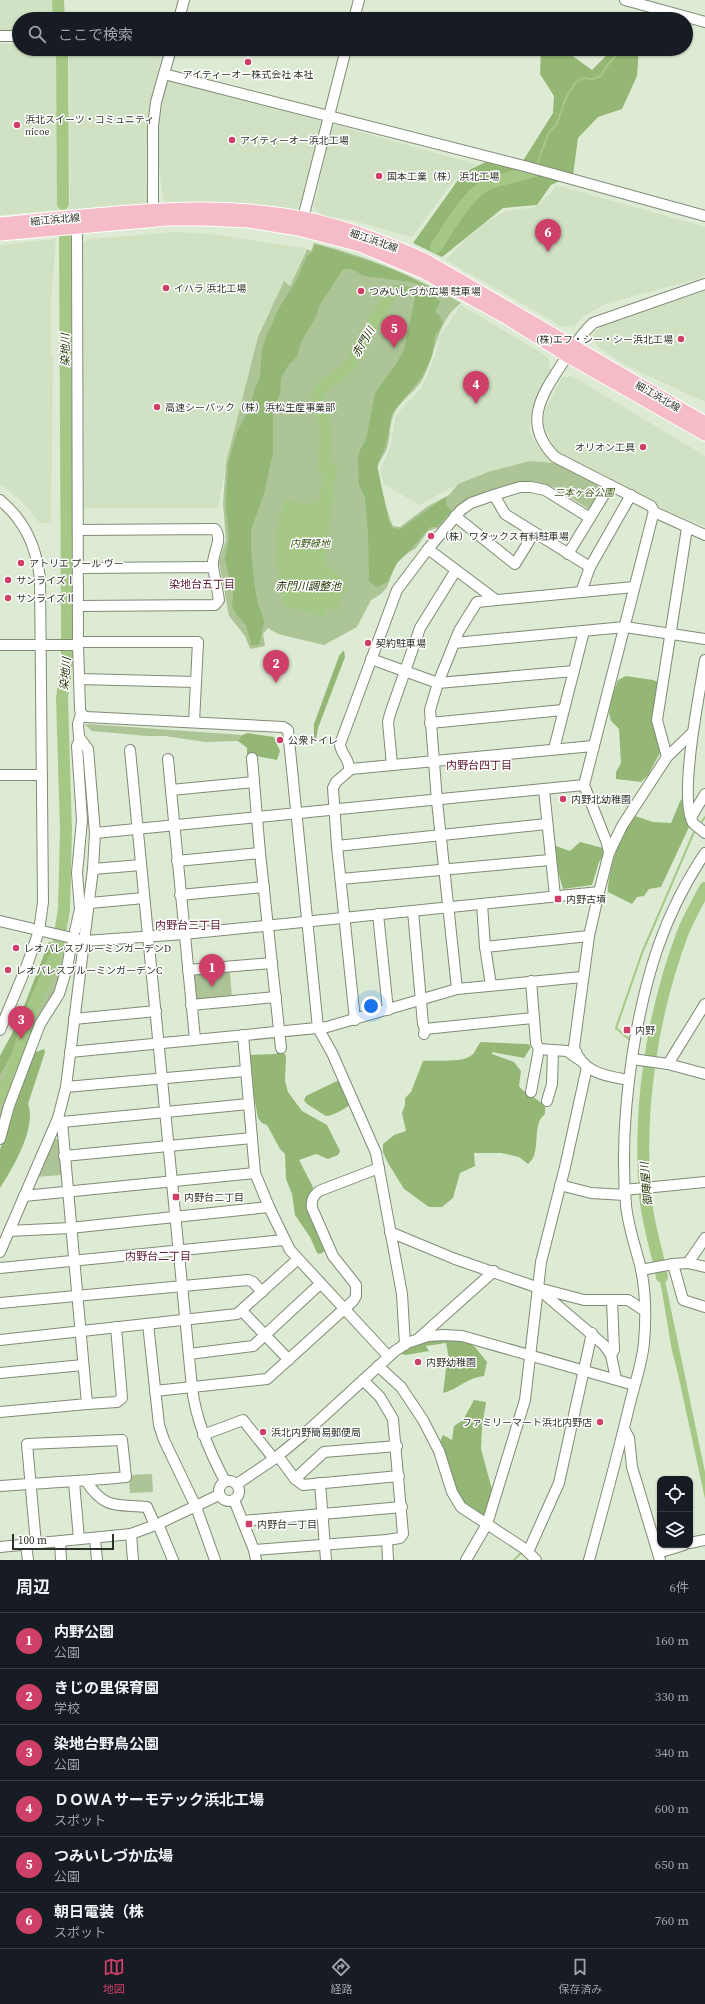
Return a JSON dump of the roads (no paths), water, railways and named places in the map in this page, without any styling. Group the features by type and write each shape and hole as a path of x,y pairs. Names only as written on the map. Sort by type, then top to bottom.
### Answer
{"main road":[{"name":"細江浜北線","path":"0,234 153,210 234,210 303,218 390,244 426,260 705,434"},
{"name":"細江浜北線","path":"0,224 67,224 204,219 249,221 298,229 360,245 424,272 506,318 705,423"}],"street":[{"path":"180,12 184,0"},
{"path":"355,12 358,0"},
{"path":"625,0 669,12"},
{"path":"693,19 705,22"},
{"path":"0,36 12,36"},
{"path":"153,210 153,126 156,102 169,56"},
{"path":"303,218 344,56"},
{"path":"164,74 528,167 705,216"},
{"path":"67,224 79,568 79,606 76,644 81,714 78,724 79,737 88,749 95,833 90,903 66,1087 60,1120 87,1404"},
{"path":"705,284 593,323 583,332 549,385 539,404 537,424 539,433 548,449 555,456 651,506 654,512 705,536"},
{"path":"568,554 610,485"},
{"path":"352,766 340,748 340,744 397,590 455,516 466,505 494,494 520,487 540,489 590,518"},
{"path":"494,494 505,514 590,567"},
{"path":"581,592 590,567 630,495"},
{"path":"0,500 18,517 26,529 36,551 40,578 43,902 39,930 27,965 0,1030"},
{"path":"609,853 607,843 584,785 654,512"},
{"path":"455,516 515,564 534,533"},
{"path":"667,757 657,720 688,528"},
{"path":"78,530 215,529 219,533 219,541 212,559 219,600 215,605 79,606"},
{"path":"428,549 496,600"},
{"path":"79,568 213,567"},
{"path":"392,765 388,722 404,671 426,617 456,570"},
{"path":"477,602 634,587"},
{"path":"457,989 447,907 437,801 430,723 431,704 459,631 485,591"},
{"path":"454,643 625,627 705,639"},
{"path":"554,749 584,631"},
{"path":"0,644 56,645 198,642 194,722"},
{"path":"371,659 438,683 574,671"},
{"path":"705,660 693,732 688,779 689,805 693,822 705,833"},
{"path":"79,679 196,682"},
{"path":"430,723 563,710"},
{"path":"81,714 86,716 283,727 288,730 318,1028 332,1053 376,1153 402,1294 405,1344"},
{"path":"466,1560 487,1524 525,1400 541,1262 560,1185 583,1064 573,1044 582,977 598,892 609,853 622,826 667,757 693,732"},
{"path":"0,1139 9,1106 40,1024 58,994 67,970 72,938 80,909 77,873 82,820 77,746 80,739"},
{"path":"355,1020 337,846 334,810 334,785 352,766 434,762 593,746"},
{"path":"130,750 194,1406 203,1435 225,1481"},
{"path":"252,758 260,853 281,1048"},
{"path":"168,759 195,1040"},
{"path":"0,775 42,775"},
{"path":"171,790 254,782"},
{"path":"95,833 437,801 584,785"},
{"path":"544,790 550,860 555,896"},
{"path":"692,816 705,794"},
{"path":"337,846 441,837 548,824"},
{"path":"177,861 260,853"},
{"path":"589,1560 624,1430 644,1344 644,1270 627,1216 627,1191 623,1136 628,1080 635,1059 643,995 654,957 677,902 705,853"},
{"path":"340,879 550,860"},
{"path":"93,868 141,864"},
{"path":"180,895 264,887"},
{"path":"0,921 85,941 184,934 598,892"},
{"path":"90,903 144,898"},
{"path":"482,904 485,947 491,985"},
{"path":"413,911 423,1024 425,1031 533,1018"},
{"path":"378,914 388,1010"},
{"path":"485,947 589,936"},
{"path":"188,970 272,963"},
{"path":"70,1052 327,1028 457,989 582,977"},
{"path":"531,981 533,1018 538,1048 536,1052 531,1092"},
{"path":"191,1005 276,997"},
{"path":"665,1064 705,1004"},
{"path":"74,1019 156,1011"},
{"path":"243,1035 245,1071 256,1173 269,1207 290,1250 343,1310 388,1356"},
{"path":"538,1048 570,1052 583,1064 601,1075 628,1080"},
{"path":"546,1101 552,1084 553,1050"},
{"path":"635,1059 665,1064 705,1074"},
{"path":"66,1087 245,1071"},
{"path":"0,1252 52,1131 60,1120 249,1104"},
{"path":"52,1131 63,1142"},
{"path":"64,1156 252,1138"},
{"path":"155,1391 261,1381 270,1377 343,1310 356,1296 356,1285 333,1256 311,1203 314,1196 319,1191 379,1168"},
{"path":"24,1196 67,1193 256,1173"},
{"path":"560,1185 591,1193 627,1191 705,1182"},
{"path":"9,1231 70,1228 269,1207"},
{"path":"390,1232 455,1259 494,1271 539,1289 572,1298 594,1301 630,1300 645,1311"},
{"path":"688,1263 705,1238"},
{"path":"0,1268 179,1252 284,1240"},
{"path":"0,1340 80,1330 235,1315 242,1311 298,1259"},
{"path":"644,1270 688,1263 705,1266"},
{"path":"673,1265 682,1300 705,1307"},
{"path":"419,1338 494,1271"},
{"path":"0,1303 248,1280 253,1282 262,1292"},
{"path":"189,1354 250,1348 266,1336 320,1284"},
{"path":"539,1289 592,1333 604,1345 611,1355 616,1380"},
{"path":"563,1310 572,1298"},
{"path":"611,1355 614,1350 612,1300"},
{"path":"242,1311 289,1360"},
{"path":"148,1324 159,1425 164,1440 196,1507 215,1560"},
{"path":"0,1412 117,1402 122,1398 116,1327"},
{"path":"378,1366 402,1387 423,1420 439,1451 448,1483 456,1500 465,1511 487,1524 532,1557 559,1483 592,1333"},
{"path":"237,1484 276,1457 388,1356 405,1344 419,1338 438,1335 459,1336 634,1385"},
{"path":"0,1373 83,1365"},
{"path":"234,1500 255,1555 325,1544 400,1538 403,1534 402,1507 397,1446 393,1419 380,1397 363,1380"},
{"path":"203,1435 243,1420 295,1479 303,1485 399,1476"},
{"path":"624,1430 629,1438 632,1467 659,1556 677,1548"},
{"path":"0,1486 31,1484 74,1482 126,1477 122,1440 27,1444 31,1484 31,1544 28,1560"},
{"path":"295,1479 324,1452 397,1446"},
{"path":"86,1481 98,1497 108,1503 122,1506 147,1507 174,1560"},
{"path":"219,1495 220,1485 225,1481 231,1481 237,1484"},
{"path":"74,1482 79,1540"},
{"path":"320,1483 326,1560"},
{"path":"234,1500 238,1494 237,1484"},
{"path":"0,1547 95,1539 131,1534 157,1525 219,1495"},
{"path":"219,1495 224,1500 234,1500"},
{"path":"243,1521 402,1507"},
{"path":"131,1534 133,1560"},
{"path":"95,1539 97,1560"},
{"path":"387,1540 388,1560"},
{"path":"693,1542 704,1540"},
{"path":"60,1542 61,1560"}],"water":[{"name":"赤門川調整池","path":"331,462 337,464 325,563 347,584 338,609 333,611 330,606 324,609 326,614 321,616 289,607 284,604 276,546 279,520 286,500 312,505 313,501 319,502 324,466"},
{"path":"663,1271 705,1472 705,1499 672,1351 659,1274"}],"waterway":[{"name":"染地川","path":"58,0 59,12"},
{"name":"染地川","path":"62,56 63,204"},
{"path":"537,164 549,132 557,124 565,100 575,83 583,78 592,79 601,76 615,56"},
{"path":"436,247 460,210 475,193 484,186 492,182 534,171"},
{"name":"染地川","path":"0,1098 10,1078 32,1009 57,952 64,909 66,830 62,698 67,662 65,238"},
{"name":"赤門川","path":"324,466 326,431 317,400 318,394 327,384 350,365 354,355 388,300"},
{"path":"700,824 705,817"},
{"path":"630,1040 616,1028 642,953 694,832"},
{"name":"御陣屋川","path":"662,1277 650,1225 645,1194 643,1161 646,1094 656,1028 672,963 685,926 705,888"},
{"path":"514,1560 523,1551"}],"place":[{"name":"アイティーオー株式会社 本社","path":"248,62"},
{"name":"浜北スイーツ・コミュニティ nicoe","path":"17,125"},
{"name":"アイティーオー浜北工場","path":"232,140"},
{"name":"国本工業（株） 浜北工場","path":"379,176"},
{"name":"朝日電装（株","path":"548,252"},
{"name":"イハラ 浜北工場","path":"166,288"},
{"name":"つみいしづか広場 駐車場","path":"361,291"},
{"name":"(株)エフ・シー・シー浜北工場","path":"681,339"},
{"name":"つみいしづか広場","path":"394,348"},
{"name":"ＤＯＷＡサーモテック浜北工場","path":"476,404"},
{"name":"高速シーパック（株）浜松生産事業部","path":"157,407"},
{"name":"オリオン工具","path":"643,447"},
{"name":"（株）ワタックス有料駐車場","path":"431,536"},
{"name":"アトリエ プール ヴー","path":"21,563"},
{"name":"サンライズⅠ","path":"8,580"},
{"name":"サンライズⅡ","path":"8,598"},
{"name":"契約駐車場","path":"368,643"},
{"name":"きじの里保育園","path":"276,683"},
{"name":"公衆トイレ","path":"280,740"},
{"name":"内野北幼稚園","path":"563,799"},
{"name":"内野古墳","path":"558,899"},
{"name":"レオパレスブルーミンガーデンD","path":"16,948"},
{"name":"レオパレスブルーミンガーデンC","path":"8,970"},
{"name":"内野公園","path":"212,987"},
{"name":"内野","path":"627,1030"},
{"name":"染地台野鳥公園","path":"21,1039"},
{"name":"内野台二丁目","path":"176,1197"},
{"name":"内野幼稚園","path":"418,1362"},
{"name":"ファミリーマート浜北内野店","path":"600,1422"},
{"name":"浜北内野簡易郵便局","path":"263,1432"},
{"name":"内野台一丁目","path":"249,1524"}],"district":[{"name":"染地台五丁目","path":"202,584"},
{"name":"内野台四丁目","path":"479,765"},
{"name":"内野台三丁目","path":"188,925"},
{"name":"内野台二丁目","path":"158,1256"}],"park label":[{"name":"二本ヶ谷公園","path":"584,492"},
{"name":"内野緑地","path":"310,543"}]}
